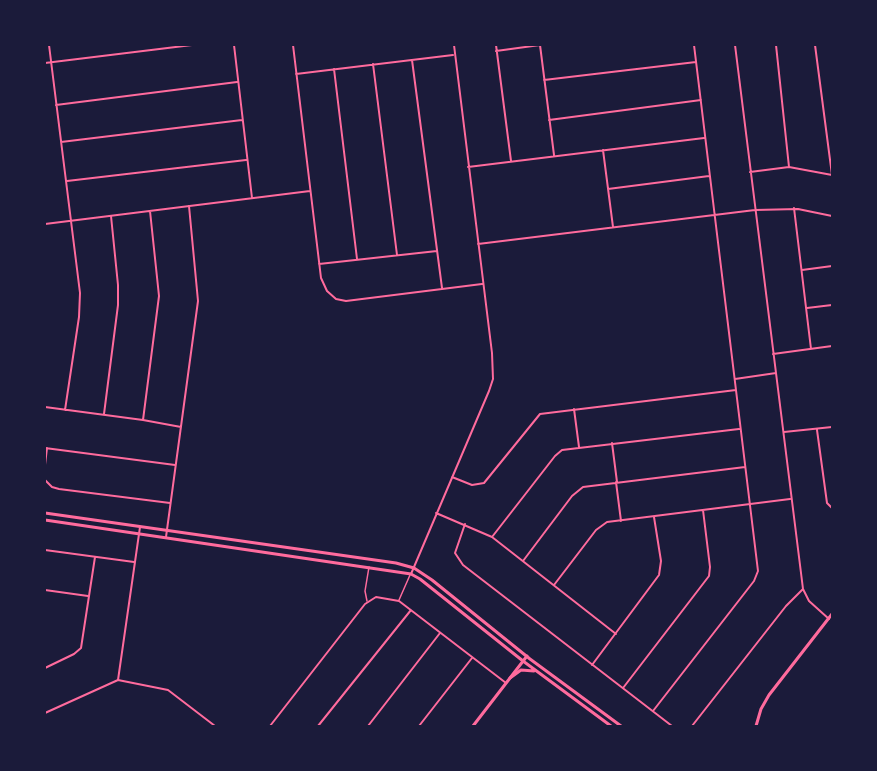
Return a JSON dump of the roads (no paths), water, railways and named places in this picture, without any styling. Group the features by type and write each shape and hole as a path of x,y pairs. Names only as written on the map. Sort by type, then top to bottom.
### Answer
{"main road":[{"path":"45,513 396,563 414,568 621,726"},
{"path":"45,520 411,574 538,673 611,726"},
{"path":"756,726 761,709 769,695 830,620 832,614"},
{"path":"473,726 527,656"},
{"path":"510,678 523,669 538,673"}],"street":[{"path":"49,45 80,293 79,317 64,410"},
{"path":"45,63 192,45"},
{"path":"234,45 252,198"},
{"path":"292,45 319,264 323,285 331,295 341,300 483,283"},
{"path":"399,601 493,379 492,352 454,45"},
{"path":"496,45 511,161"},
{"path":"496,51 540,45 554,155"},
{"path":"653,711 754,581 758,572 694,45"},
{"path":"735,45 803,589 809,601 830,620"},
{"path":"776,45 789,167"},
{"path":"750,172 789,167 832,175 815,45"},
{"path":"296,74 455,55"},
{"path":"412,60 442,288"},
{"path":"544,80 696,63"},
{"path":"373,64 397,255"},
{"path":"334,69 357,260"},
{"path":"56,105 237,82"},
{"path":"549,120 701,100"},
{"path":"61,142 242,120"},
{"path":"468,166 705,138"},
{"path":"603,150 614,228"},
{"path":"66,181 246,160"},
{"path":"608,189 710,176"},
{"path":"45,224 310,191"},
{"path":"166,538 198,301 189,206"},
{"path":"478,244 755,210 794,208 832,216"},
{"path":"794,208 811,348"},
{"path":"143,420 159,296 150,211"},
{"path":"104,414 118,305 111,216"},
{"path":"319,264 437,251"},
{"path":"802,270 832,266"},
{"path":"807,308 832,305"},
{"path":"773,354 832,346"},
{"path":"735,379 776,373"},
{"path":"452,477 472,485 481,484 537,416 546,412 736,390"},
{"path":"45,407 181,427"},
{"path":"574,409 579,447"},
{"path":"783,432 832,427"},
{"path":"492,537 558,453 567,449 741,428"},
{"path":"817,429 826,502 832,508"},
{"path":"612,443 621,520"},
{"path":"45,465 46,448 175,465"},
{"path":"523,561 578,490 589,485 745,467"},
{"path":"45,480 52,487 59,489 171,503"},
{"path":"554,585 599,526 607,522 791,498"},
{"path":"623,688 708,576 710,567 703,509"},
{"path":"436,513 492,537 616,634"},
{"path":"592,666 659,575 661,561 654,517"},
{"path":"465,524 455,553 459,562 672,726"},
{"path":"118,680 140,526"},
{"path":"45,550 134,562"},
{"path":"45,668 74,654 81,648 95,557"},
{"path":"367,602 369,566"},
{"path":"692,726 786,606 803,589"},
{"path":"45,590 88,596"},
{"path":"270,726 367,602 379,597 399,601 506,684"},
{"path":"318,726 411,610"},
{"path":"368,726 440,633"},
{"path":"419,726 472,658"},
{"path":"45,713 118,680 168,690 215,726"}]}
